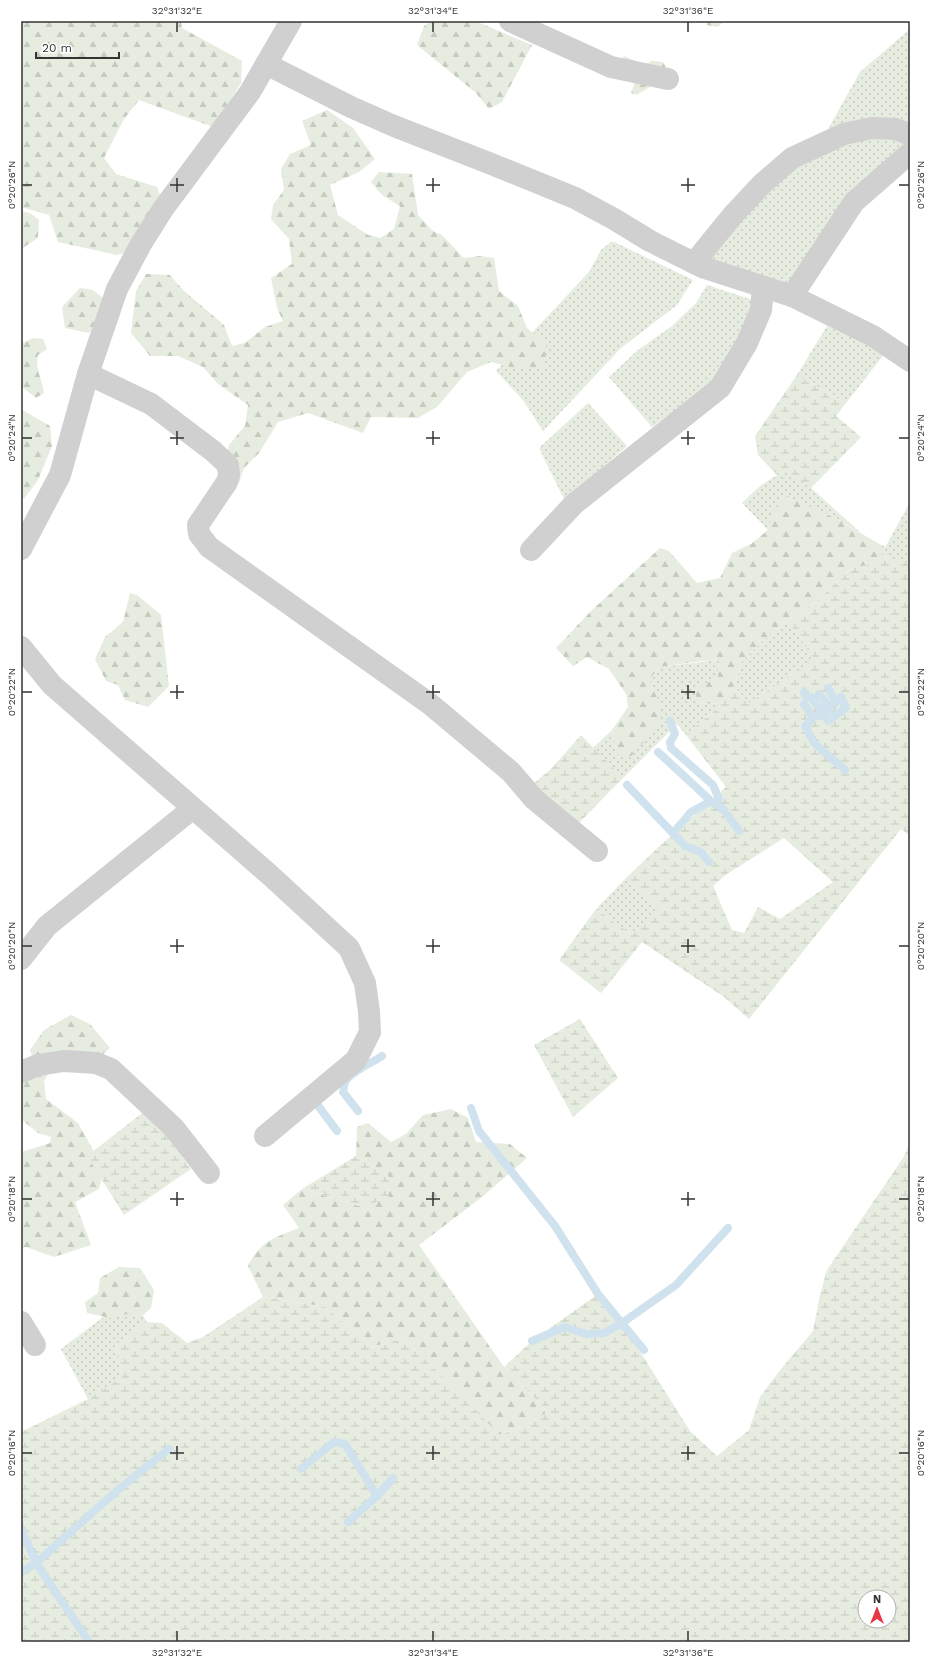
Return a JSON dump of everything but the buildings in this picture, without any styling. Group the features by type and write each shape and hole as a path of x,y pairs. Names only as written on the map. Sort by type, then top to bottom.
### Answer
{"street":[{"path":"21,549 60,475 88,374 117,289 162,209 250,92 292,21"},
{"path":"510,21 611,67 668,79"},
{"path":"266,64 394,126 489,162 575,198 650,241 694,263 792,296 873,336 910,361"},
{"path":"694,263 742,205 762,184 792,158 844,134 872,128 896,129 910,135"},
{"path":"792,296 854,202 910,153"},
{"path":"531,550 574,504 720,388 747,343 761,310 763,287"},
{"path":"88,374 152,404 213,451 228,465 229,475 227,482 198,525 199,534 209,547 430,704 511,772 534,799 597,851"},
{"path":"21,647 52,685 296,899 349,948 365,983 370,1032 356,1060 265,1136"},
{"path":"21,959 47,926 192,809"},
{"path":"21,1072 38,1065 64,1060 96,1063 111,1069 174,1128 209,1173"},
{"path":"21,1322 35,1345"}],"green space":[{"path":"21,21 181,21 182,28 242,61 241,83 213,127 139,100 124,119 104,158 116,174 157,187 168,217 153,245 117,255 58,242 49,215 21,207"},
{"path":"431,21 475,21 532,45 502,102 489,109 476,93 417,45 424,26"},
{"path":"707,21 724,21 718,27 707,25"},
{"path":"910,29 910,124 827,131 860,72"},
{"path":"624,56 645,65 651,61 663,62 669,73 637,95 631,93 635,82 617,65"},
{"path":"327,110 353,128 375,159 359,172 330,185 338,215 368,235 380,238 394,229 400,206 382,195 371,182 379,172 412,174 418,215 433,231 442,235 464,258 480,256 494,258 499,291 518,306 527,328 546,344 545,368 519,369 491,362 467,372 437,407 418,418 371,417 363,433 308,413 278,422 259,453 244,468 239,483 232,483 222,472 229,445 245,426 248,405 218,384 203,367 178,356 150,356 131,333 136,291 146,274 170,275 183,290 224,325 232,346 245,343 265,327 283,321 277,308 271,278 292,264 289,239 271,219 273,205 284,190 281,169 290,154 311,145 302,121"},
{"path":"857,137 907,140 791,287 709,263 744,212 805,156"},
{"path":"21,211 30,213 39,220 38,238 21,249"},
{"path":"612,241 693,280 677,305 621,348 543,431 523,400 496,371 589,272 601,250"},
{"path":"707,285 753,300 750,326 709,386 652,427 609,377 638,350 672,326 696,303"},
{"path":"80,288 93,290 104,299 100,316 89,333 65,328 62,307"},
{"path":"827,326 886,352 846,403 797,375"},
{"path":"33,338 43,339 47,349 38,355 37,365 44,393 36,398 21,386 21,344"},
{"path":"797,375 846,403 836,416 861,437 811,488 785,470 777,475 758,455 755,436"},
{"path":"588,403 627,446 565,501 539,448"},
{"path":"21,409 50,426 52,446 38,480 24,499 21,497"},
{"path":"785,470 809,486 861,533 827,514 774,510 768,530 742,503 760,486"},
{"path":"787,496 827,514 885,547 879,562 850,569 818,600 772,632 742,661 734,686 723,703 698,704 695,689 718,677 719,660 659,667 649,680 661,706 661,723 631,756 616,754 612,730 628,707 626,694 609,669 587,657 573,666 556,648 592,610 660,548 669,551 697,583 720,578 732,553 751,544 768,530 774,509"},
{"path":"910,502 910,564 881,555"},
{"path":"881,555 910,564 910,836 901,829 749,1019 724,997 642,942 601,993 559,960 596,909 631,934 660,908 625,879 726,787 686,735 723,703 734,686 748,704 814,659 788,621 818,600 850,569 878,562","holes":["784,838 833,882 780,919 758,907 744,933 732,930 713,886 727,874"]},
{"path":"130,593 137,595 161,615 169,686 148,707 125,700 118,685 106,681 95,659 105,637 123,622"},
{"path":"788,621 815,659 748,704 734,686 742,661 772,632"},
{"path":"719,660 718,677 699,704 723,703 686,735 677,724 623,778 593,748 612,730 616,754 661,706 649,680 659,667"},
{"path":"581,735 623,778 574,828 533,784 551,769"},
{"path":"625,879 661,908 631,934 596,909"},
{"path":"71,1015 90,1024 110,1048 101,1056 50,1071 44,1081 46,1099 78,1123 104,1170 99,1189 75,1202 91,1245 54,1257 26,1247 21,1248 21,1152 50,1143 51,1137 38,1133 21,1119 21,1082 33,1058 30,1050 44,1030"},
{"path":"580,1019 618,1078 573,1117 534,1045"},
{"path":"451,1109 468,1118 476,1142 510,1144 527,1158 482,1197 419,1245 504,1367 548,1412 526,1425 499,1435 404,1338 372,1347 326,1307 263,1297 248,1266 257,1251 269,1241 282,1234 299,1228 283,1205 302,1189 359,1206 389,1176 356,1156 357,1127 368,1123 391,1142 406,1134 423,1115"},
{"path":"145,1111 167,1136 191,1169 124,1215 87,1156"},
{"path":"910,1143 910,1642 21,1642 21,1432 88,1399 122,1377 115,1345 147,1322 162,1323 187,1343 203,1337 263,1297 326,1307 372,1347 404,1338 500,1435 526,1425 548,1412 504,1367 532,1341 598,1294 622,1323 690,1431 717,1456 749,1430 760,1397 813,1331 820,1295 827,1270 903,1158"},
{"path":"356,1156 389,1176 389,1199 359,1206 302,1189"},
{"path":"119,1267 140,1268 154,1290 151,1308 141,1317 128,1314 110,1318 87,1313 85,1302 98,1293 100,1278"},
{"path":"130,1297 147,1322 115,1345 122,1377 88,1399 61,1349"}],"waterway":[{"path":"828,688 836,702 830,708"},
{"path":"804,692 806,697 811,697 823,714 819,716"},
{"path":"819,694 830,708 823,714 828,721 846,708 841,697"},
{"path":"804,704 813,718 805,726 814,743 845,770"},
{"path":"670,721 675,734 670,742 671,748 713,785 719,799 717,805"},
{"path":"658,752 711,801 724,810 739,831"},
{"path":"627,785 685,846 701,852 709,862"},
{"path":"673,833 691,812 711,801"},
{"path":"358,1111 343,1092 345,1082 356,1071 382,1056"},
{"path":"310,1107 316,1103 337,1131"},
{"path":"471,1108 479,1131 555,1226 598,1294 644,1350"},
{"path":"532,1341 565,1327 586,1334 604,1333 622,1323 676,1285 728,1228"},
{"path":"301,1469 334,1442 345,1444 377,1496"},
{"path":"21,1572 36,1563 119,1489 169,1449"},
{"path":"348,1522 377,1496 393,1478"},
{"path":"21,1528 36,1563 89,1642"}]}
